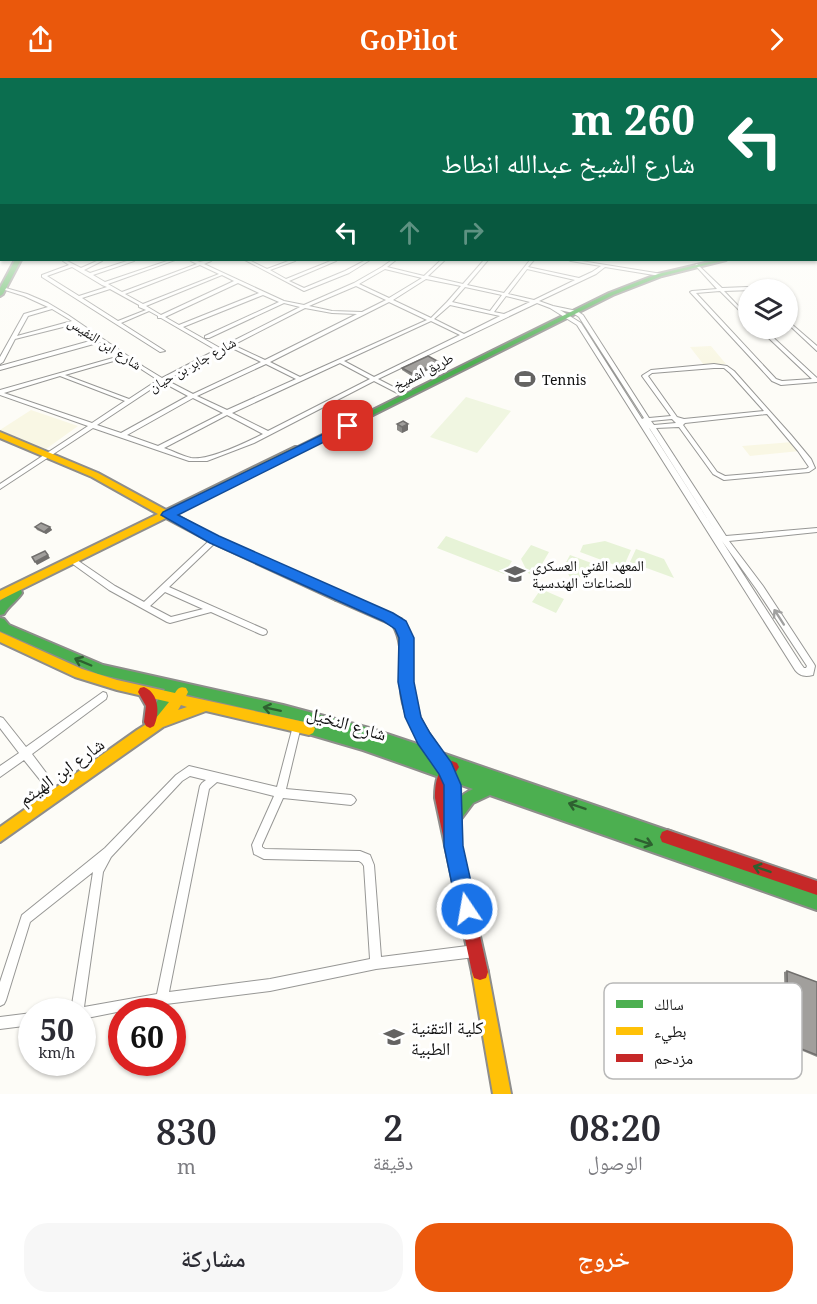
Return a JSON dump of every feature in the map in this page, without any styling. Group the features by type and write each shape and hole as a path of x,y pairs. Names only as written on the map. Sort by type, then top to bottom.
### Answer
{"main road":[{"path":"1,290 9,269"},
{"path":"1,290 13,269"},
{"name":"طريق اشميخ","path":"0,602 6,594 571,314 660,275 681,269"},
{"path":"0,435 103,479 214,540 388,617 401,625 406,638 406,682 410,707 424,739 447,772 453,785 454,846"},
{"path":"0,611 6,594"},
{"name":"شارع النخيل","path":"1,628 79,673 144,692 176,693 329,722 817,888"},
{"name":"شارع النخيل","path":"1,628 102,670 207,705 297,726 414,760 817,902"},
{"path":"144,692 152,705 150,722"},
{"path":"163,721 176,693"},
{"path":"141,734 176,693"},
{"path":"141,734 163,721 207,705"},
{"name":"شارع ابن الهيثم","path":"0,835 141,734"},
{"path":"414,760 431,773 441,792 476,951 502,1094"},
{"path":"441,792 442,781 447,772 456,764"},
{"path":"453,818 468,798 490,788"}],"street":[{"path":"61,269 44,276 162,351"},
{"path":"89,275 105,269"},
{"path":"104,284 146,269"},
{"path":"122,294 187,269"},
{"path":"212,269 283,302 332,312 362,314"},
{"path":"287,280 312,269"},
{"path":"267,270 304,290 352,269"},
{"name":"شارع جابر بن حيان","path":"0,487 161,380 218,349 356,284 382,269"},
{"path":"390,269 538,302 581,316 653,427 720,539 748,590 798,667 808,673 812,671 811,666 760,588 720,539 644,428 579,324 571,314 552,307"},
{"path":"121,436 194,395 264,363 389,300 424,278 433,269"},
{"path":"159,449 228,412 432,319 477,269"},
{"path":"492,311 525,269"},
{"path":"532,269 580,280"},
{"path":"0,393 191,460 205,460 268,434 375,378 538,302 580,280 594,269"},
{"path":"633,269 660,275"},
{"path":"701,269 738,308"},
{"path":"81,270 218,349"},
{"path":"141,306 222,274"},
{"path":"160,317 238,281"},
{"path":"356,284 465,336"},
{"path":"79,298 110,287"},
{"path":"738,289 692,292 774,381 781,383 817,380"},
{"name":"شارع ابن النفيس","path":"1,290 29,295 75,322 161,380 268,434"},
{"path":"179,327 263,293"},
{"path":"207,338 283,302"},
{"path":"449,303 506,316"},
{"path":"0,362 26,315 51,308"},
{"path":"117,323 148,310"},
{"path":"15,338 75,322"},
{"path":"798,331 817,349"},
{"path":"772,339 817,380"},
{"path":"0,368 101,340"},
{"path":"228,344 300,379"},
{"path":"0,393 124,356"},
{"path":"342,362 407,396"},
{"path":"714,366 725,367 732,372 811,463 810,470 723,478 715,473 681,423 673,417 646,378 648,373 714,366"},
{"path":"60,375 130,401"},
{"path":"644,428 767,412"},
{"path":"639,420 673,417"},
{"path":"720,539 817,530"},
{"path":"144,606 214,540"},
{"path":"74,561 144,606 171,620 209,610"},
{"path":"164,588 209,610 263,632"},
{"path":"748,590 760,588"},
{"path":"0,772 103,696"},
{"path":"0,721 56,793"},
{"path":"297,726 280,793 257,845 258,850 264,854 360,856 366,859 369,865 376,963"},
{"path":"0,1000 26,919 109,852 189,771 280,793 351,800"},
{"path":"162,998 205,786 216,777"},
{"path":"79,998 98,871 109,852"},
{"path":"176,998 270,985 376,963 476,951"},
{"path":"0,1023 18,1021"}],"shaded area":[{"path":"711,346 726,364 704,365 690,347"},
{"path":"31,410 78,426 46,449 0,430"},
{"path":"792,442 800,451 750,456 742,446"}],"green space":[{"path":"466,397 511,411 477,453 430,437"},
{"path":"446,536 512,561 504,574 437,548"},
{"path":"605,541 631,550 623,568 580,552 583,545"},
{"path":"531,545 549,552 535,576 528,573 521,559"},
{"path":"636,549 664,559 674,578 630,562"},
{"path":"570,555 594,564 588,576 571,579 564,566"},
{"path":"541,589 564,599 556,613 532,602"}],"building":[{"path":"428,356 439,362 413,374 402,368"},
{"path":"403,421 408,424 402,427 397,424"},
{"path":"41,523 50,527 44,532 35,527"},
{"path":"45,551 48,555 35,562 32,557"},
{"path":"787,971 817,982 817,1055 802,1049 802,983 787,983"}],"traffic: fast":[{"path":"0,294 13,269"},
{"path":"298,449 611,294 660,275 683,269"},
{"path":"0,611 4,604 17,593"},
{"path":"340,597 397,622 407,650 407,690 410,708 420,730 438,758"},
{"path":"0,622 5,628"},
{"path":"0,626 102,670 283,711 369,734 667,837"},
{"path":"150,722 171,691"},
{"path":"309,729 363,744 817,902"},
{"path":"453,818 468,798 490,788"}],"traffic: slow":[{"path":"0,435 95,475 214,540 340,597"},
{"path":"0,596 298,449"},
{"path":"0,637 79,673 117,685 309,729"},
{"path":"0,835 160,722 182,692"},
{"path":"163,721 204,706"},
{"path":"445,768 453,785 454,827"},
{"path":"480,972 502,1094"}],"traffic: jam":[{"path":"144,692 152,705 150,722"},
{"path":"452,767 442,781 442,798 480,972"},
{"path":"667,837 817,888"}],"place":[{"name":"Tennis","path":"525,379"},
{"name":"المعهد الفني العسكري للصناعات الهندسية","path":"515,574"},
{"name":"كلية التقنية الطبية","path":"394,1037"}],"route":[{"path":"348,426 168,515 214,540 388,617 401,625 406,638 406,682 413,717 453,785 454,846 467,909"}]}
